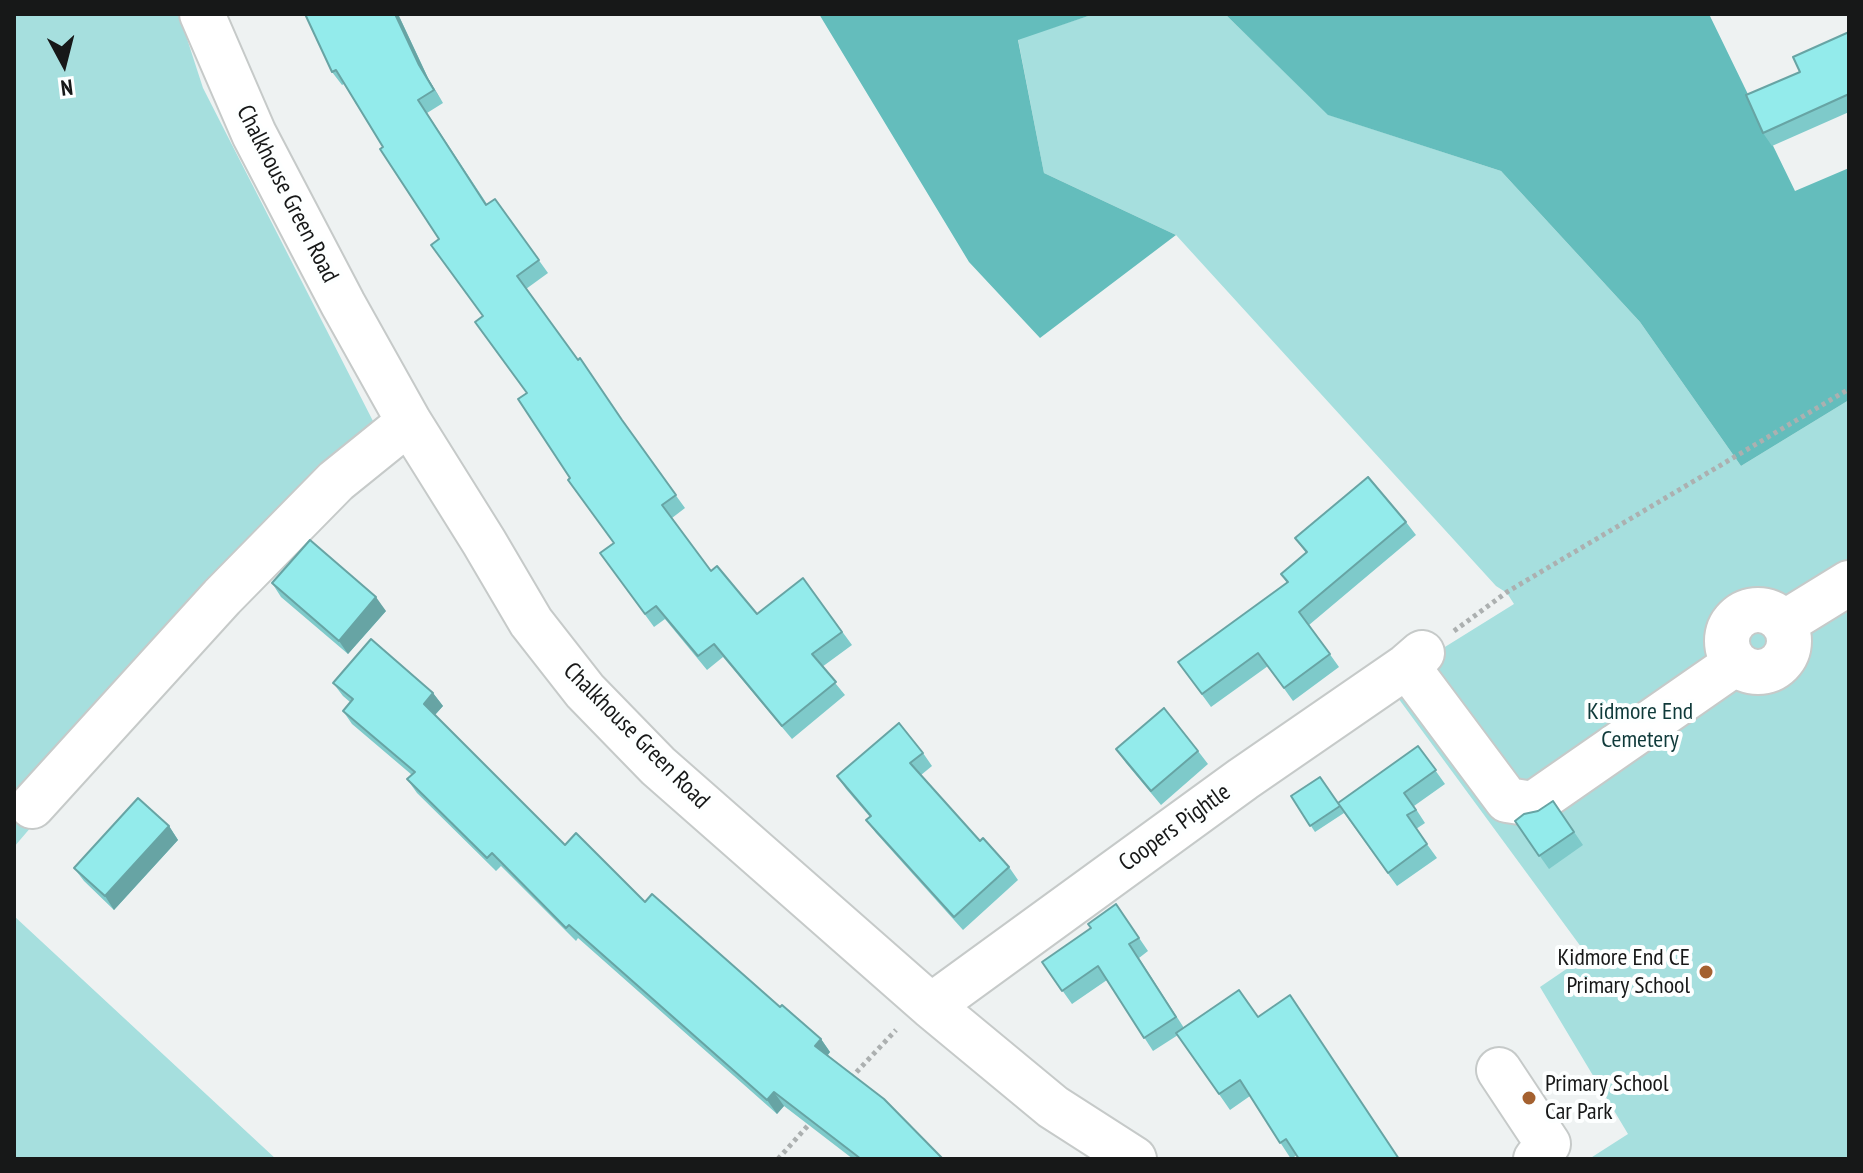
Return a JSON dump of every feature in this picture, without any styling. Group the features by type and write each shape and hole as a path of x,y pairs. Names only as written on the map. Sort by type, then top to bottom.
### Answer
{"street":[{"name":"Chalkhouse Green Road","path":"202,14 254,134 409,422 531,622 585,691 658,766 931,1006 1053,1107 1134,1159"},
{"path":"32,806 222,597 336,481 409,422"},
{"path":"1415,660 1507,800 1533,804 1736,663 1749,671 1765,672 1779,665 1788,652 1790,637 1784,623 1849,583"},
{"name":"Coopers Pightle","path":"931,1006 1243,779 1415,660"},
{"path":"1499,1070 1548,1144 1536,1159"}],"path":[{"path":"1415,660 1507,592 1849,389"},
{"path":"850,1080 902,1023 931,1006"},
{"path":"778,1159 819,1114"}],"green space":[{"path":"14,14 179,14 203,88 375,425 14,847"},
{"name":"Kidmore End Cemetery","path":"1094,14 1225,14 1329,115 1501,171 1640,322 1741,466 1849,400 1849,1159 1589,1159 1628,1134 1540,987 1587,955 1387,683 1514,604 1176,235 1044,173 1018,39"},
{"path":"14,916 276,1159 14,1159"}],"shaded area":[{"path":"819,14 1094,14 1018,40 1044,173 1176,235 1040,338 969,262"},
{"path":"1225,14 1709,14 1795,191 1849,168 1849,400 1741,466 1640,322 1501,171 1328,115"}],"building":[{"path":"305,14 395,14 434,90 418,100 486,205 495,199 539,260 517,276 578,360 580,358 676,495 662,505 711,571 717,566 757,614 803,578 842,632 812,654 836,682 782,726 714,644 698,656 656,606 645,614 600,553 614,543 568,480 570,478 518,399 527,393 475,322 483,316 431,245 439,239 380,149 383,147 336,70 332,72"},
{"path":"1849,32 1849,94 1763,133 1746,95 1800,72 1793,57"},
{"path":"1368,477 1406,522 1299,612 1330,654 1284,688 1258,653 1202,694 1178,662 1288,582 1281,574 1307,552 1295,538"},
{"path":"310,540 376,597 339,641 272,583"},
{"path":"371,639 433,693 424,704 565,845 576,833 645,902 652,894 780,1007 782,1005 821,1039 815,1046 884,1099 943,1159 861,1159 774,1092 767,1100 569,925 566,928 492,853 487,858 407,779 415,772 343,711 353,699 333,683"},
{"path":"1164,708 1198,751 1151,791 1116,749"},
{"path":"899,723 923,753 910,763 980,841 983,838 1009,867 954,917 866,820 871,816 837,776"},
{"path":"1418,746 1436,770 1404,793 1416,810 1407,815 1427,844 1388,873 1338,803"},
{"path":"1320,777 1340,806 1310,826 1291,796"},
{"path":"138,798 169,826 105,896 74,868"},
{"path":"1553,801 1574,832 1539,856 1515,821"},
{"path":"1116,904 1139,938 1129,944 1176,1017 1144,1038 1098,966 1062,991 1042,962 1091,928 1088,924"},
{"path":"1239,990 1258,1017 1290,995 1399,1159 1299,1159 1286,1139 1280,1143 1240,1080 1219,1094 1176,1033"}],"place":[{"name":"Kidmore End CE Primary School","path":"1706,972"},
{"name":"Primary School Car Park","path":"1529,1098"}]}
